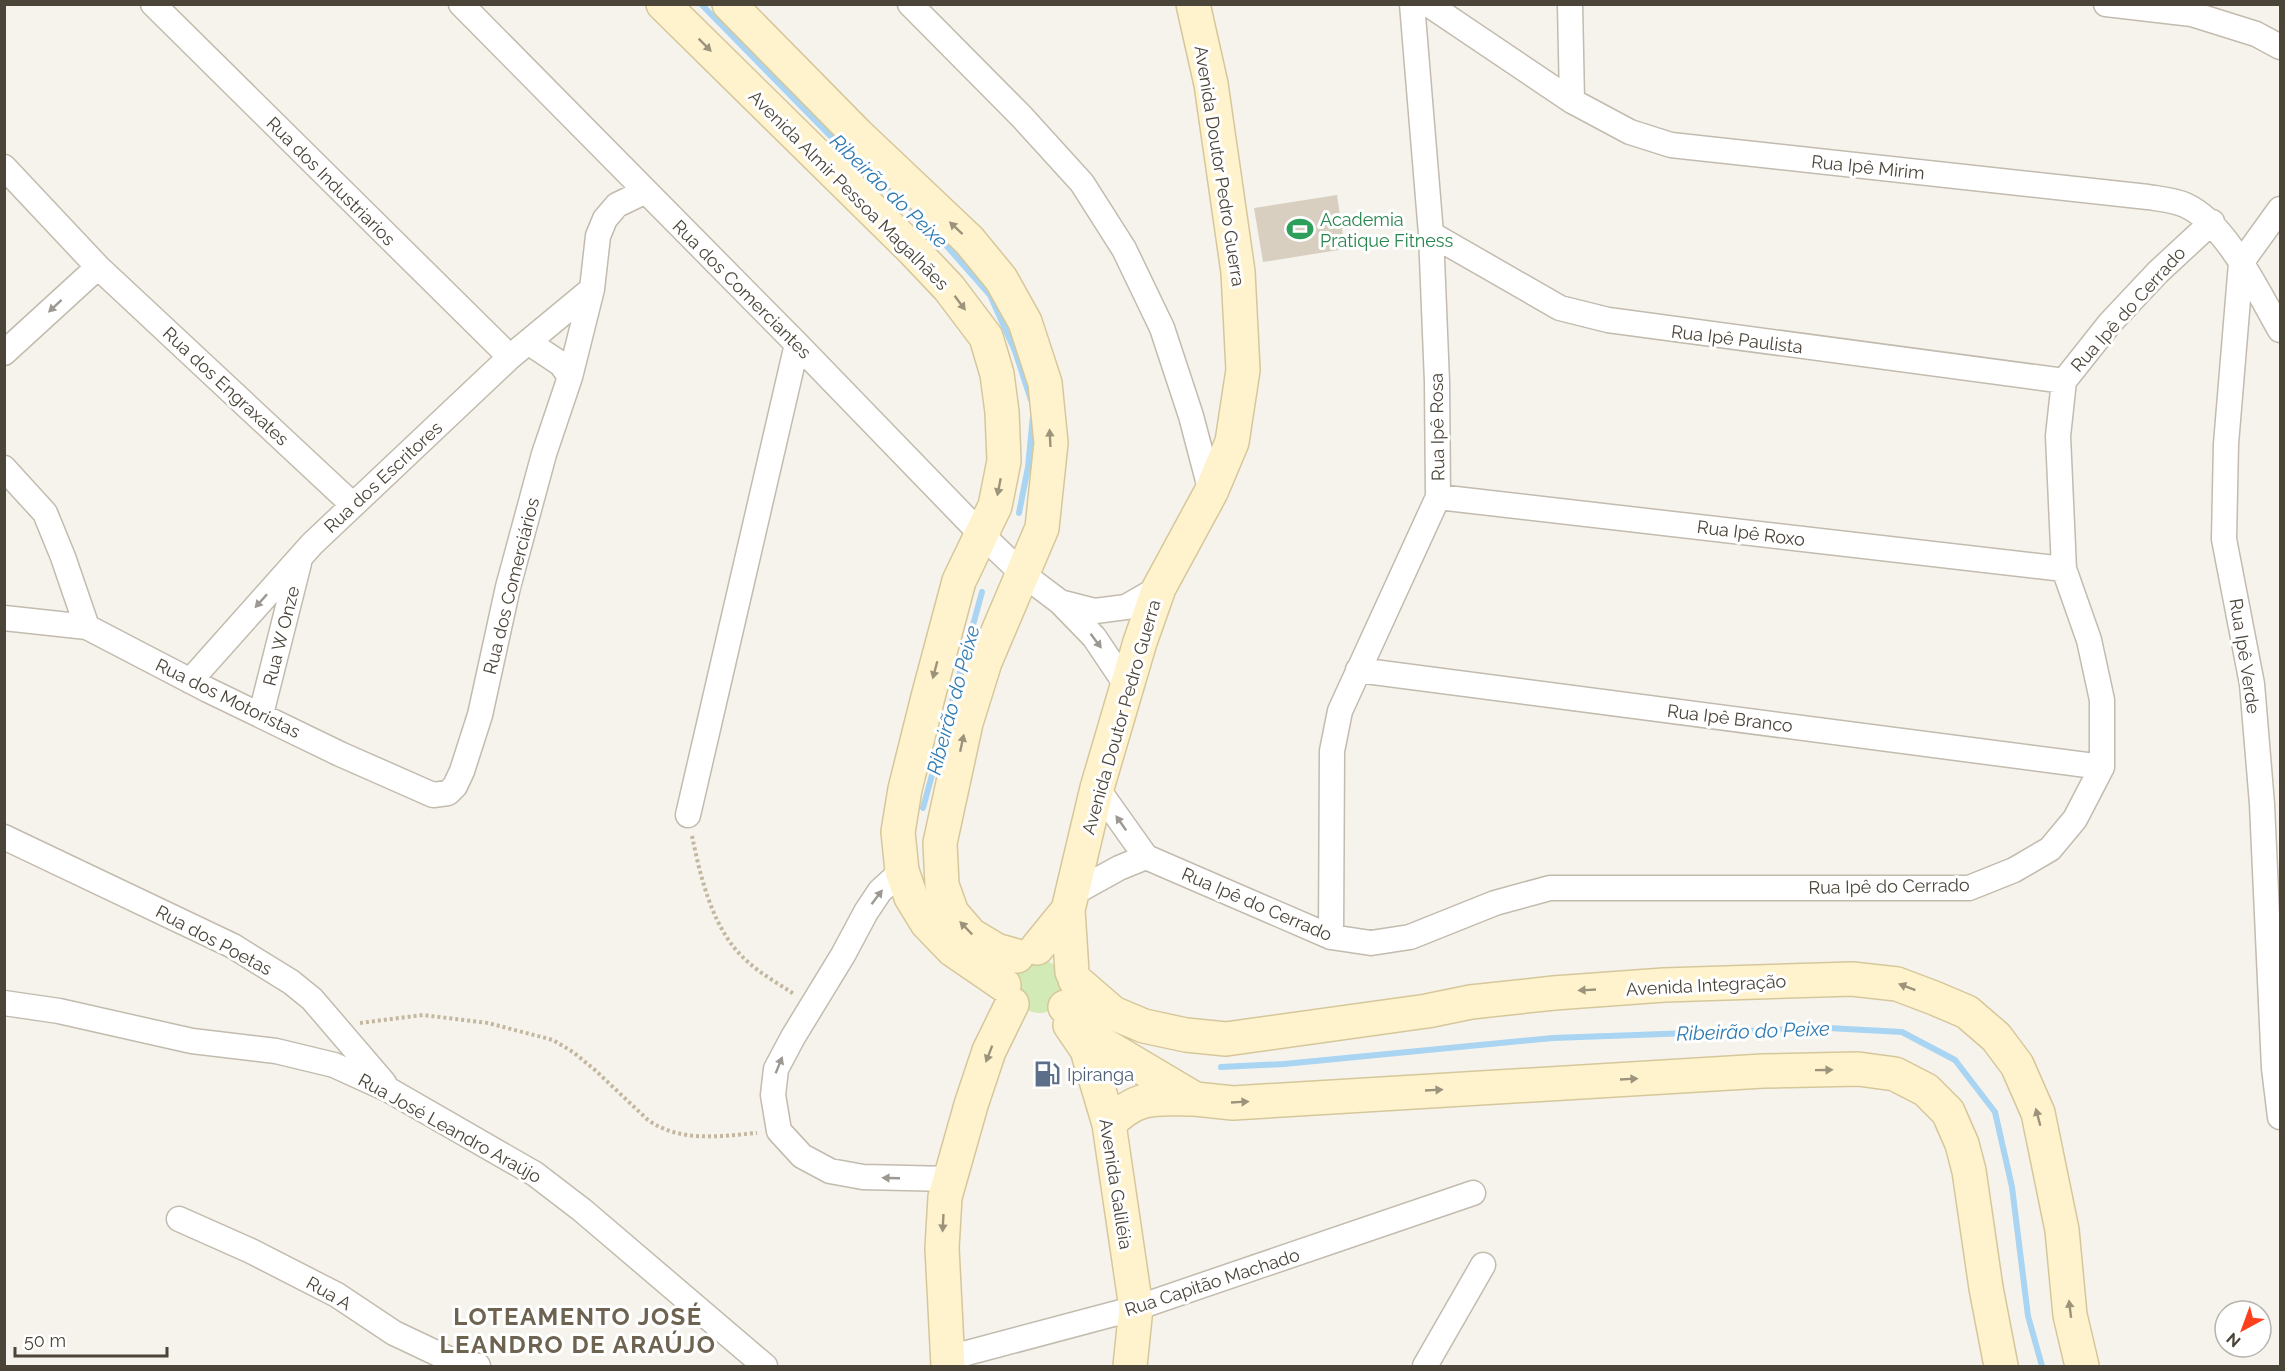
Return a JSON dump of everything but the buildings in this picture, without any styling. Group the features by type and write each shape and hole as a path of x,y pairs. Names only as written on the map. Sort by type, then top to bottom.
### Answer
{"street":[{"name":"Rua dos Industriarios","path":"153,4 519,349"},
{"name":"Rua dos Comerciantes","path":"461,4 981,534 1023,574 1060,602"},
{"name":"Avenida Almir Pessoa Magalhães","path":"663,4 912,249 949,288 986,338 997,374 1002,412 1004,460 995,506 959,581 905,789 898,832 902,871 911,897 927,923 953,950 1017,973"},
{"path":"729,4 857,134 969,240 1001,279 1025,322 1045,383 1051,443 1042,528 984,662 966,723 940,843 942,885 952,913 971,935 996,950 1017,973 1022,1013 1034,1017 1047,1017 1068,993"},
{"path":"910,4 1022,117 1082,183 1124,249 1162,328 1191,416 1211,492"},
{"name":"Avenida Doutor Pedro Guerra","path":"1068,993 1070,902 1097,788 1159,588 1211,492 1232,442 1243,370 1238,272 1211,84 1193,4"},
{"name":"Rua Ipê Rosa","path":"1331,937 1332,751 1340,711 1438,497 1437,382 1431,234 1412,4"},
{"name":"Rua Ipê Mirim","path":"1428,4 1572,101 1630,132 1671,145 2148,197 2184,204 2212,222 2241,263 2280,330"},
{"path":"1570,4 1572,101"},
{"path":"2106,4 2192,14 2256,34 2280,47"},
{"name":"Rua dos Engraxates","path":"4,167 98,267 353,505"},
{"name":"Rua dos Comerciários","path":"448,793 455,786 462,771 480,715 508,587 544,454 570,377 592,289 598,236 605,219 617,206 644,192"},
{"path":"2241,263 2280,209"},
{"name":"Rua Ipê do Cerrado","path":"1146,857 1331,937 1371,943 1410,937 1495,903 1550,888 1968,888 2014,870 2050,849 2075,819 2102,766 2102,700 2089,640 2064,569 2058,436 2064,381 2110,323 2150,280 2212,222"},
{"name":"Rua Ipê Paulista","path":"1431,234 1560,308 1608,320 2064,381"},
{"name":"Rua Ipê Verde","path":"2241,263 2226,444 2224,539 2252,684 2262,804 2274,1068 2280,1117"},
{"path":"4,353 98,267"},
{"name":"Rua dos Escritores","path":"190,681 300,558 353,505 519,349 592,289"},
{"path":"688,815 797,344"},
{"path":"519,349 561,364 570,377"},
{"path":"4,468 45,513 87,627"},
{"name":"Rua Ipê Roxo","path":"1438,497 2064,569"},
{"name":"Rua W Onze","path":"261,714 300,558"},
{"path":"1060,602 1095,611 1126,607 1159,588"},
{"path":"1060,602 1094,638 1127,686"},
{"name":"Rua dos Motoristas","path":"4,618 87,627 190,681 340,754 433,795 448,793"},
{"name":"Rua Ipê Branco","path":"1358,670 2102,766"},
{"path":"1070,902 1119,868 1146,857 1097,788"},
{"name":"Rua dos Poetas","path":"4,837 232,946 298,988 312,999 389,1090"},
{"path":"902,871 880,891 812,1006 776,1069 773,1095 779,1131 802,1156 830,1171 863,1177 950,1179"},
{"name":"Avenida Doutor Pedro Guerra","path":"948,1362 942,1248 945,1197 989,1051 1017,973 1070,902"},
{"path":"1017,973 1048,950 1059,954 1067,962 1068,993 1094,1039 1195,1099"},
{"name":"Avenida Integração","path":"1068,993 1144,1026 1186,1035 1226,1038 1427,1011 1472,1002 1554,993 1664,985 1852,979 1897,984 1967,1012 1996,1036 2017,1065 2038,1113 2062,1230 2070,1315 2082,1366"},
{"name":"Avenida Galiléia","path":"1068,993 1109,1124 1136,1308 1130,1366"},
{"name":"Rua José Leandro Araújo","path":"4,1003 59,1011 192,1041 276,1051 334,1065 389,1090 536,1174 582,1210 765,1366"},
{"path":"1109,1124 1124,1109 1138,1102 1158,1099 1195,1099 1233,1103 1763,1071 1858,1069 1895,1074 1926,1090 1948,1112 1962,1144 1969,1171 1986,1288 2001,1366"},
{"name":"Rua Capitão Machado","path":"948,1362 1136,1308 1473,1193"},
{"name":"Rua A","path":"179,1219 251,1251 337,1295 404,1337 451,1360 478,1366"},
{"path":"1425,1366 1483,1265"}],"path":[{"path":"688,815 697,861 712,909 730,943 748,963 812,1006"},
{"path":"334,1026 423,1015 488,1023 553,1040 573,1052 648,1120 660,1128 680,1135 705,1137 779,1131"}],"green space":[{"path":"1043,959 1059,967 1066,992 1053,1009 1036,1013 1021,1007 1014,974 1019,967"}],"waterway":[{"name":"Ribeirão do Peixe","path":"701,4 851,157 922,218 990,295 1015,351 1031,400"},
{"name":"Ribeirão do Peixe","path":"1019,513 1028,467 1033,416"},
{"name":"Ribeirão do Peixe","path":"923,808 982,592"},
{"name":"Ribeirão do Peixe","path":"1221,1067 1284,1064 1553,1038 1828,1028 1902,1032 1955,1060 1995,1112 2012,1187 2028,1316 2042,1366"}],"place":[{"name":"Academia Pratique Fitness","path":"1300,229"},
{"name":"Ipiranga","path":"1047,1074"}],"district":[{"name":"LOTEAMENTO JOSÉ LEANDRO DE ARAÚJO","path":"578,1330"}]}
